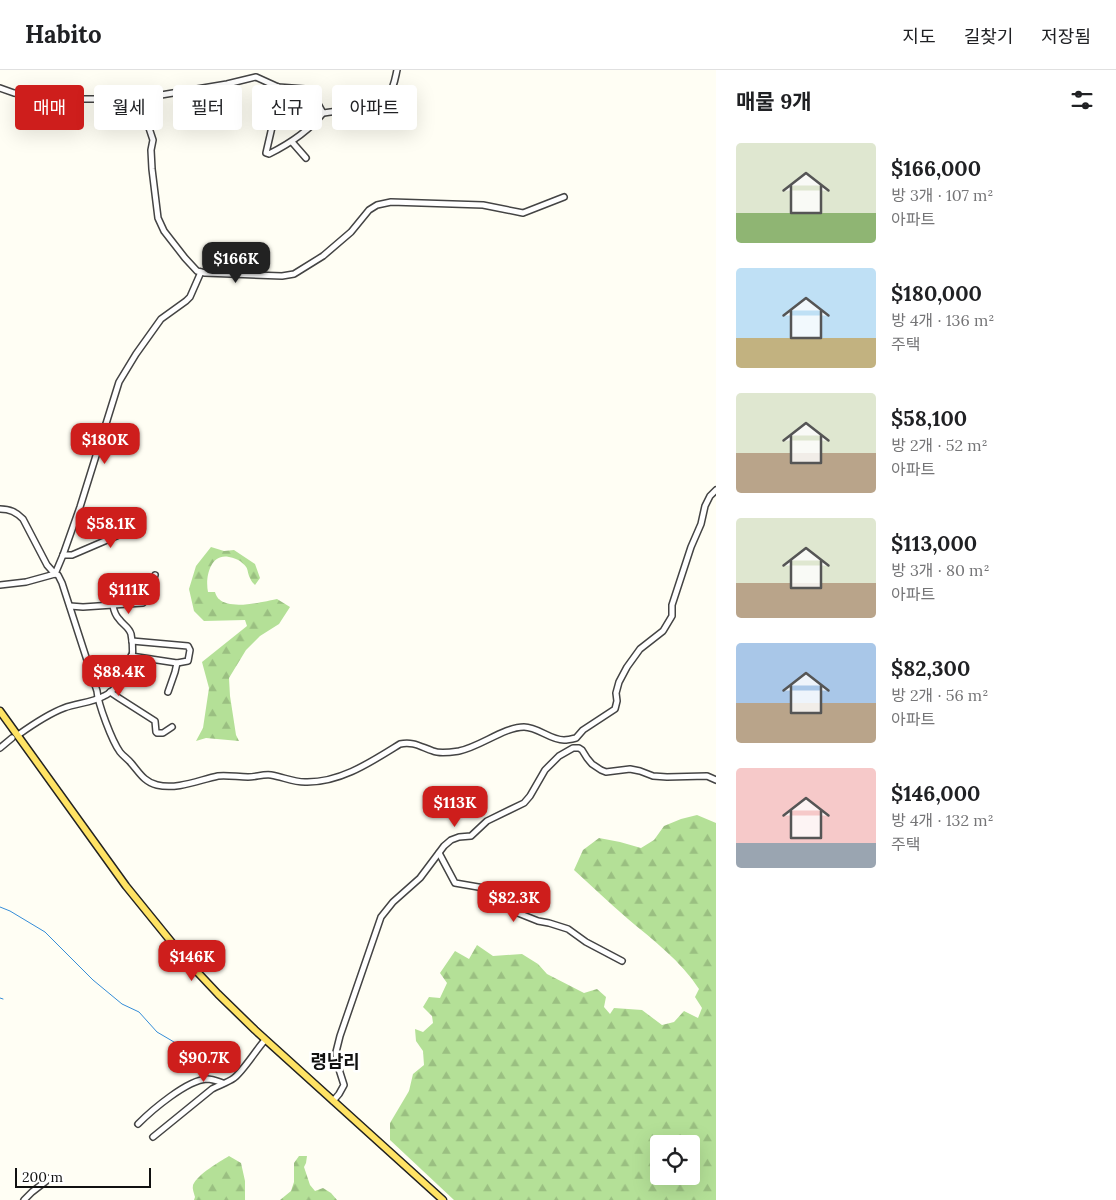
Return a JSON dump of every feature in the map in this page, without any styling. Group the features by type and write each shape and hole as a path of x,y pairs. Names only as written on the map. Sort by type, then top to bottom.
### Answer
{"main road":[{"path":"0,711 15,737 126,886 186,960 265,1040 443,1200"}],"street":[{"path":"271,130 266,153 269,154 292,142 323,113 369,107 380,103 388,96 394,84 397,70"},
{"path":"163,95 227,84 256,76 274,85"},
{"path":"0,88 14,93 35,96 94,99"},
{"path":"150,130 153,140 151,150 152,169 158,218 164,231 185,258 197,270 205,273 282,276 294,274 323,256 351,232 369,210 377,204 391,202 483,205 522,213 564,197"},
{"path":"292,142 306,158"},
{"path":"55,574 94,466 119,382 136,354 162,319 190,296 201,272"},
{"path":"0,509 8,509 17,513 23,519 47,565 58,575 70,606 98,698 120,752 143,778 158,786 183,785 225,775 248,777 270,775 295,781 313,782 350,772 400,744 413,744 433,752 461,751 509,730 523,727 538,730 563,740 576,738 588,726 615,709 619,682 627,668 640,649 663,631 672,616 674,598 691,547 701,524 705,506 710,496 716,490"},
{"path":"63,556 72,555 121,534 123,530 122,511"},
{"path":"0,585 26,582 55,574"},
{"path":"70,606 112,606 143,603 148,597 155,575"},
{"path":"0,748 54,712 74,704 106,696 118,685 129,670 132,641 129,630 115,615 112,606"},
{"path":"131,656 176,663 188,661 190,650 188,646 132,641"},
{"path":"168,692 176,663"},
{"path":"110,692 155,721 157,733 163,733 172,727"},
{"path":"333,1101 344,1085 337,1063 336,1052 340,1036 381,918 393,902 420,878 444,846 451,840 471,836 487,822 524,803 545,770 559,756 573,748 582,750 592,764 606,772 630,770 654,776 707,776 716,780"},
{"path":"439,853 455,884 484,888 513,911 568,930 622,961"},
{"path":"153,1137 212,1089 235,1077 265,1040"},
{"path":"138,1124 160,1105 194,1082 205,1079 223,1083"},
{"path":"24,1200 50,1178"}],"green space":[{"path":"211,547 224,551 234,550 255,564 260,578 255,585 247,568 240,561 223,557 217,559 210,568 207,580 208,592 215,592 219,599 231,604 238,605 277,599 290,607 279,624 260,636 246,650 229,678 236,735 239,741 206,738 196,741 203,728 209,688 202,662 247,626 245,620 204,621 194,611 189,589 196,566"},
{"path":"697,815 716,823 716,1200 454,1200 390,1140 390,1123 409,1091 413,1074 424,1065 423,1051 416,1041 415,1029 423,1032 433,1023 432,1016 423,1007 429,997 440,998 447,983 440,973 455,951 469,959 477,945 493,956 522,954 538,964 547,974 584,993 597,989 606,997 604,1007 610,1014 614,1008 642,1010 662,1025 674,1022 684,1011 698,1018 702,1008 695,997 699,989 684,969 574,870 583,850 599,838 641,848 654,840 664,826"},
{"path":"229,1156 241,1163 245,1181 245,1200 194,1200 193,1185 199,1177"},
{"path":"299,1156 307,1156 304,1167 310,1185 315,1191 323,1188 337,1200 280,1200 291,1191 294,1182 294,1163"}],"waterway":[{"path":"0,907 45,932 93,980 122,1004 139,1012 157,1032 207,1066"}],"district":[{"name":"령남리","path":"335,1061"}]}
